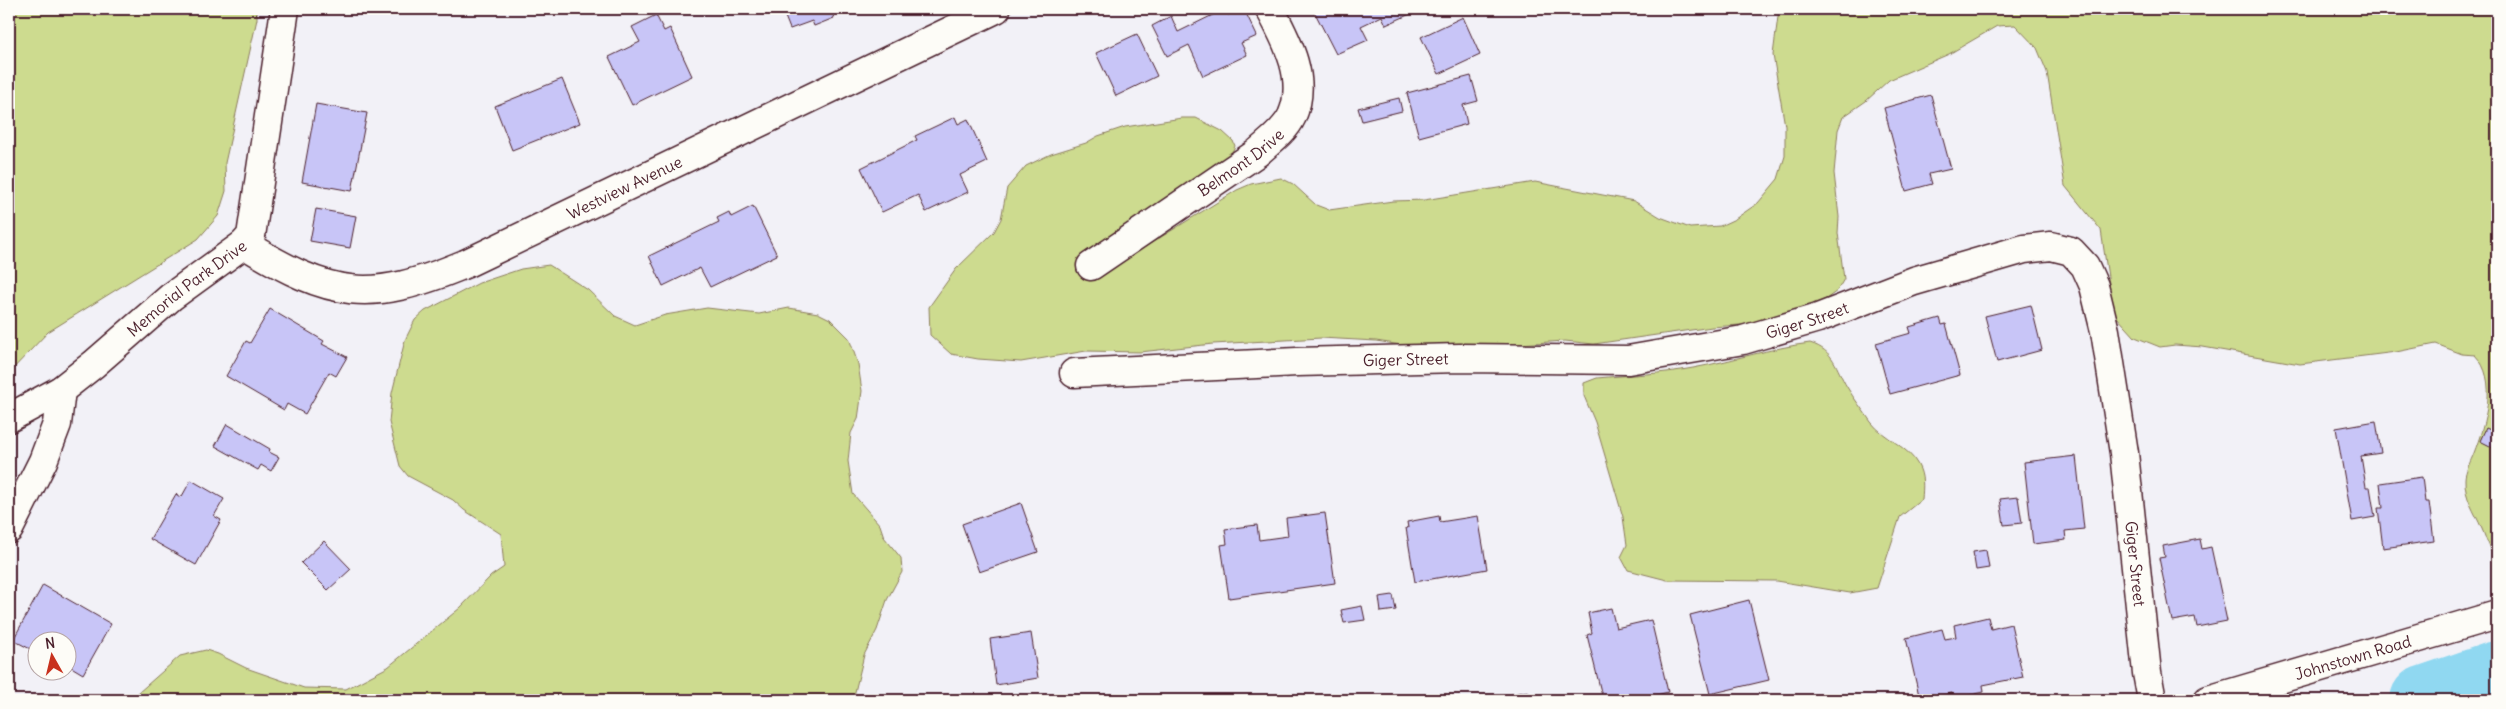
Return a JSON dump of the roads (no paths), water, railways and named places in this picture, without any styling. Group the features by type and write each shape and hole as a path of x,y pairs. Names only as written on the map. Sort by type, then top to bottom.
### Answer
{"street":[{"name":"Memorial Park Drive","path":"9,418 61,390 171,297 244,244 251,236 285,9"},
{"name":"Westview Avenue","path":"244,244 284,269 335,288 362,290 394,288 423,281 465,264 996,9"},
{"name":"Belmont Drive","path":"1091,266 1257,153 1278,135 1291,117 1297,98 1294,61 1285,37 1270,9"},
{"name":"Giger Street","path":"1074,373 1297,362 1460,358 1628,360 1743,340 1818,318 1914,281 2024,249 2050,246 2071,251 2085,266 2094,286 2104,331 2124,453 2147,673 2152,700"},
{"path":"9,529 43,461 57,424 61,390"},
{"name":"Johnstown Road","path":"2208,700 2497,615"}],"waterway":[{"path":"2424,700 2497,675"}]}
